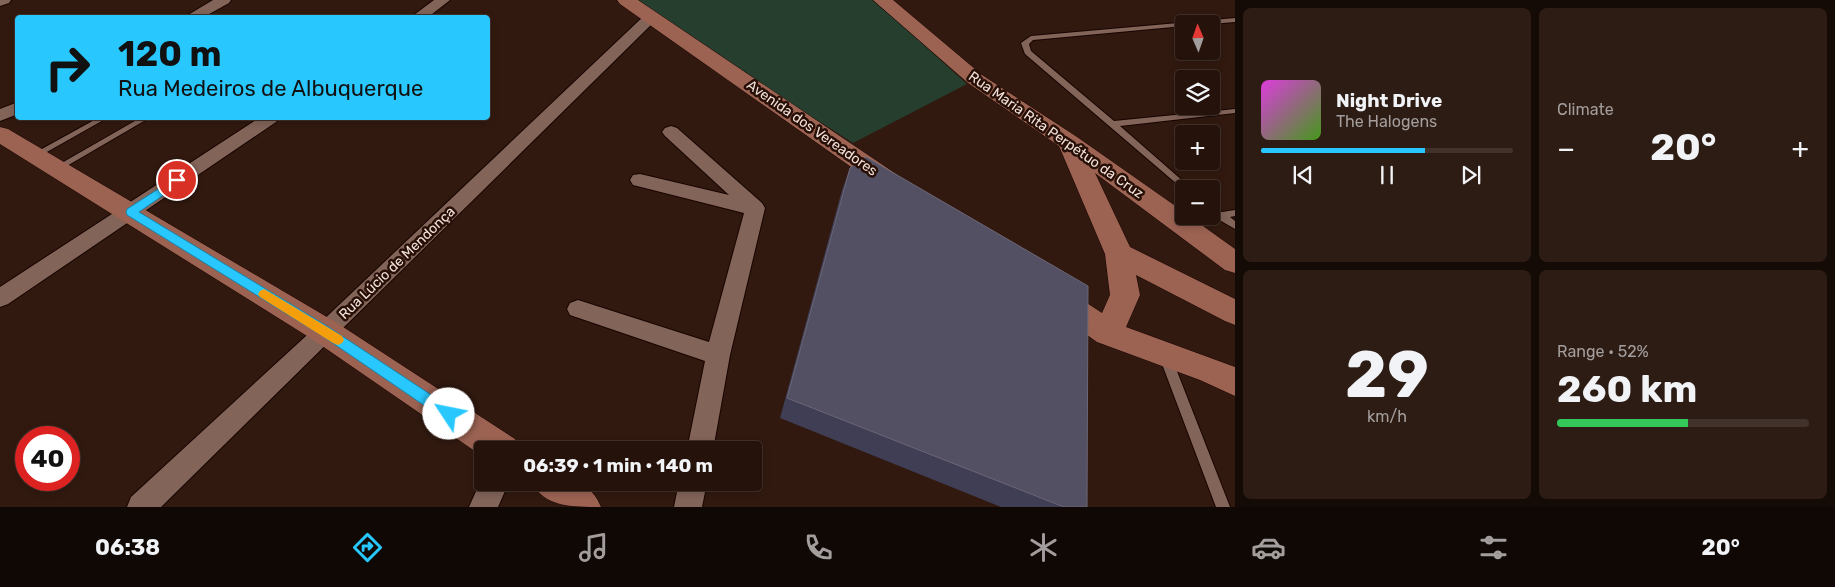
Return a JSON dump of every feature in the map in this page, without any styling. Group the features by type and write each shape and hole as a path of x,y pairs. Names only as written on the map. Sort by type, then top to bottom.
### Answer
{"main road":[{"name":"Avenida dos Vereadores","path":"626,0 908,194"},
{"name":"Rua Maria Rita Perpétuo da Cruz","path":"882,0 974,79 1069,142 1235,263"},
{"path":"0,134 326,332 490,441"},
{"path":"1069,142 1119,254 1126,295 1108,333"},
{"path":"1119,254 1235,313"},
{"path":"1035,283 1108,333 1211,370 1235,382"},
{"path":"561,491 583,507"}],"street":[{"path":"0,2 4,0"},
{"path":"196,15 224,0"},
{"path":"421,15 443,0"},
{"name":"Rua Lúcio de Mendonça","path":"141,507 326,332 651,16"},
{"path":"0,116 15,108"},
{"path":"0,298 267,120"},
{"path":"670,132 755,208"},
{"path":"640,180 755,208"},
{"path":"702,441 718,355 755,208"},
{"path":"578,309 718,355"},
{"path":"483,507 491,491"},
{"path":"688,507 691,491"}],"lane":[{"path":"1220,21 1235,20"},
{"path":"1175,25 1031,38 1025,43 1028,52 1178,180"},
{"path":"1114,124 1235,111"},
{"path":"46,161 101,120"},
{"path":"46,161 140,120"},
{"path":"1220,212 1235,213"},
{"path":"1220,216 1235,226"},
{"path":"1164,353 1223,507"}],"green space":[{"path":"629,0 874,0 967,84 853,143"}],"building":[{"path":"866,157 1088,286 1087,507 1064,507 787,398 850,168"}],"slow traffic":[{"path":"264,294 338,340"}],"route":[{"path":"177,180 131,212 326,332 449,414"}]}
